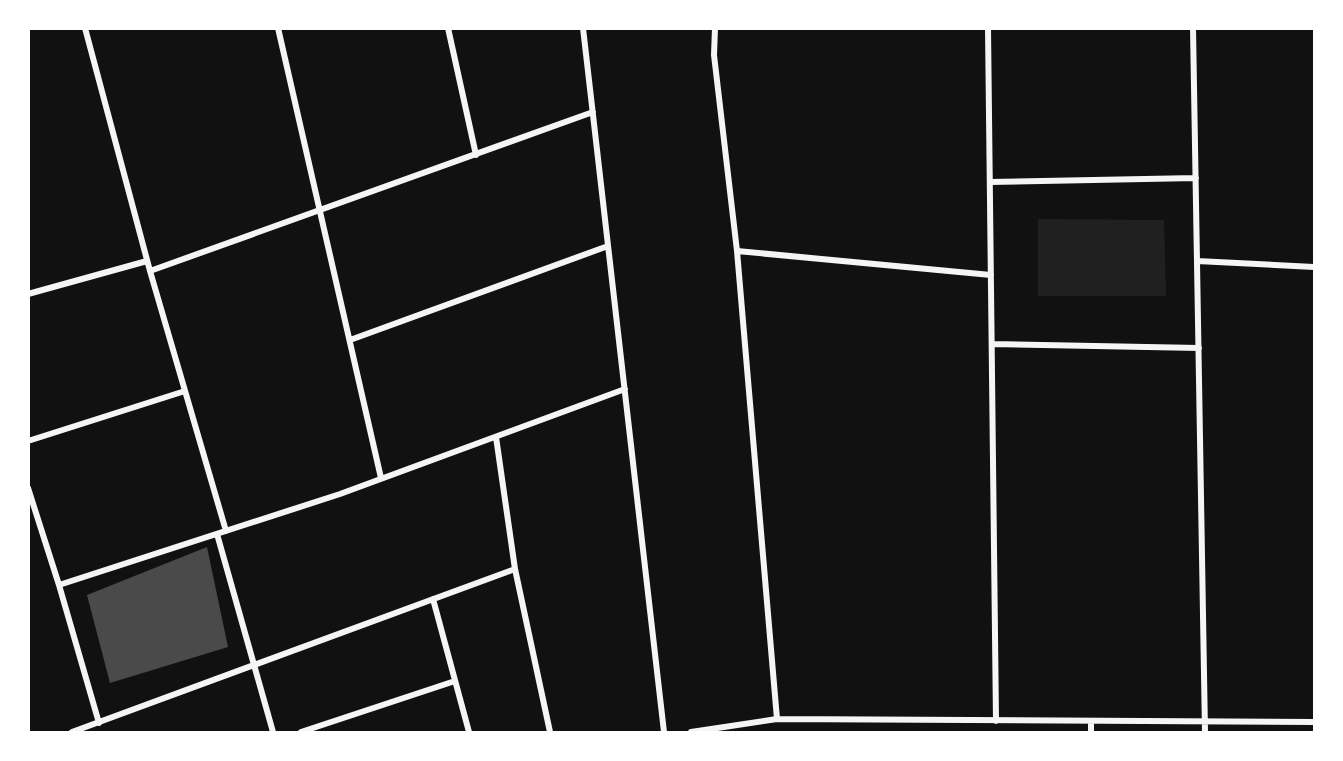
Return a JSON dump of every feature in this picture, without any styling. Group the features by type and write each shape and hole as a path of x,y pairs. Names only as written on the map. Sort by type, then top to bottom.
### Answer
{"street":[{"path":"85,28 147,261 226,531"},
{"path":"278,28 381,478"},
{"path":"448,28 476,155"},
{"path":"583,28 664,732"},
{"path":"715,28 714,55 736,251 777,719"},
{"path":"988,28 996,721"},
{"path":"1193,28 1205,732"},
{"path":"150,271 320,212 593,112"},
{"path":"990,182 1196,178"},
{"path":"350,340 608,246"},
{"path":"736,251 991,275"},
{"path":"28,294 147,261"},
{"path":"1197,261 1314,267"},
{"path":"992,345 1198,348"},
{"path":"59,585 340,494 625,389"},
{"path":"28,441 185,391"},
{"path":"496,437 515,569 550,732"},
{"path":"28,488 99,723"},
{"path":"217,534 273,732"},
{"path":"72,732 515,569"},
{"path":"433,599 469,732"},
{"path":"301,732 455,681"},
{"path":"691,732 777,719 1314,722"},
{"path":"1090,721 1090,732"}],"shaded area":[{"path":"1038,219 1164,220 1166,296 1038,296"}],"building":[{"path":"207,547 228,647 110,683 87,595"}]}
